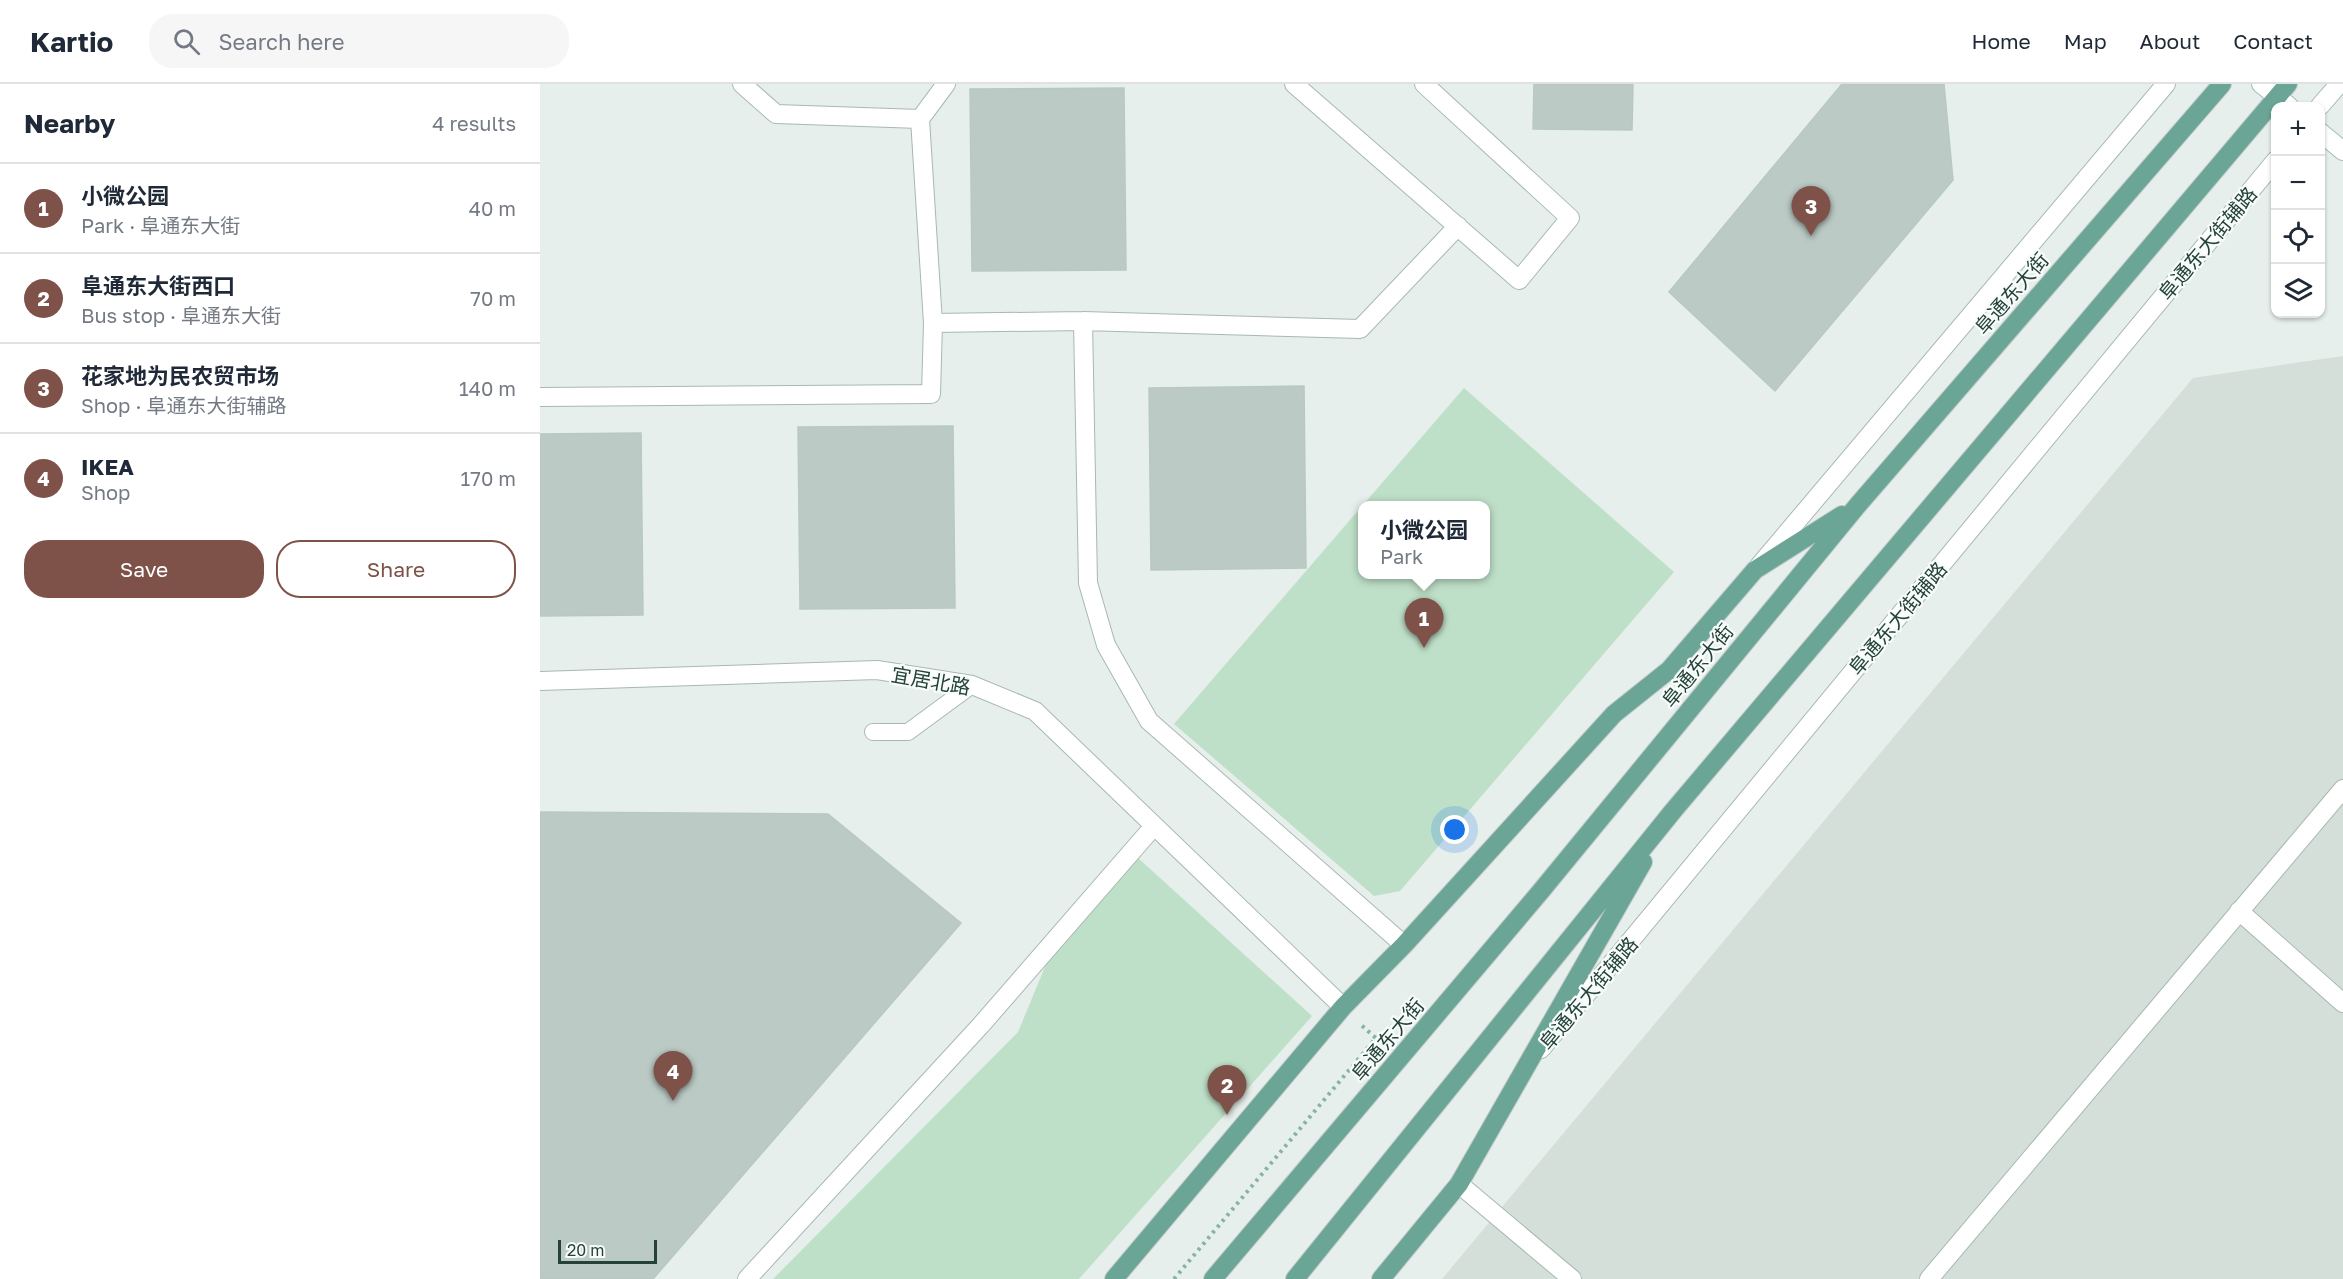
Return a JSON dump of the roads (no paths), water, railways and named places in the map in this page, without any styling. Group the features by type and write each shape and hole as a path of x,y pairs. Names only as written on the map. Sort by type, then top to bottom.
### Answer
{"main road":[{"name":"阜通东大街","path":"1213,1279 1519,917 1857,507 2222,84"},
{"path":"1295,1279 1673,811 2285,96"},
{"path":"1114,1279 1343,1007 1404,945 1614,714 1669,670 1755,570 1857,507"},
{"path":"1381,1279 1459,1184 1673,811"}],"street":[{"path":"742,84 776,114 920,119"},
{"path":"540,397 931,394 933,323 920,119 946,84"},
{"path":"1294,84 1519,280 1570,218 1424,84"},
{"path":"1755,570 2166,84"},
{"path":"2261,84 2285,96"},
{"path":"2323,102 2339,84"},
{"path":"2325,136 2343,151"},
{"name":"阜通东大街辅路","path":"1519,1076 2271,166"},
{"path":"933,323 1083,321 1360,329 1458,226"},
{"path":"1083,321 1088,583 1106,645 1149,721 1404,945"},
{"name":"宜居北路","path":"540,681 877,670 972,685 1035,711 1343,1007"},
{"path":"1929,1279 2343,789"},
{"path":"747,1279 981,1025 1154,826"},
{"path":"2239,911 2343,1003"},
{"path":"1459,1184 1572,1279"}],"lane":[{"path":"873,732 908,732 972,685"}],"place":[{"name":"花家地为民农贸市场","path":"1811,236"},
{"name":"小微公园","path":"1424,648"},
{"name":"IKEA","path":"673,1101"},
{"name":"阜通东大街西口","path":"1227,1115"}]}
